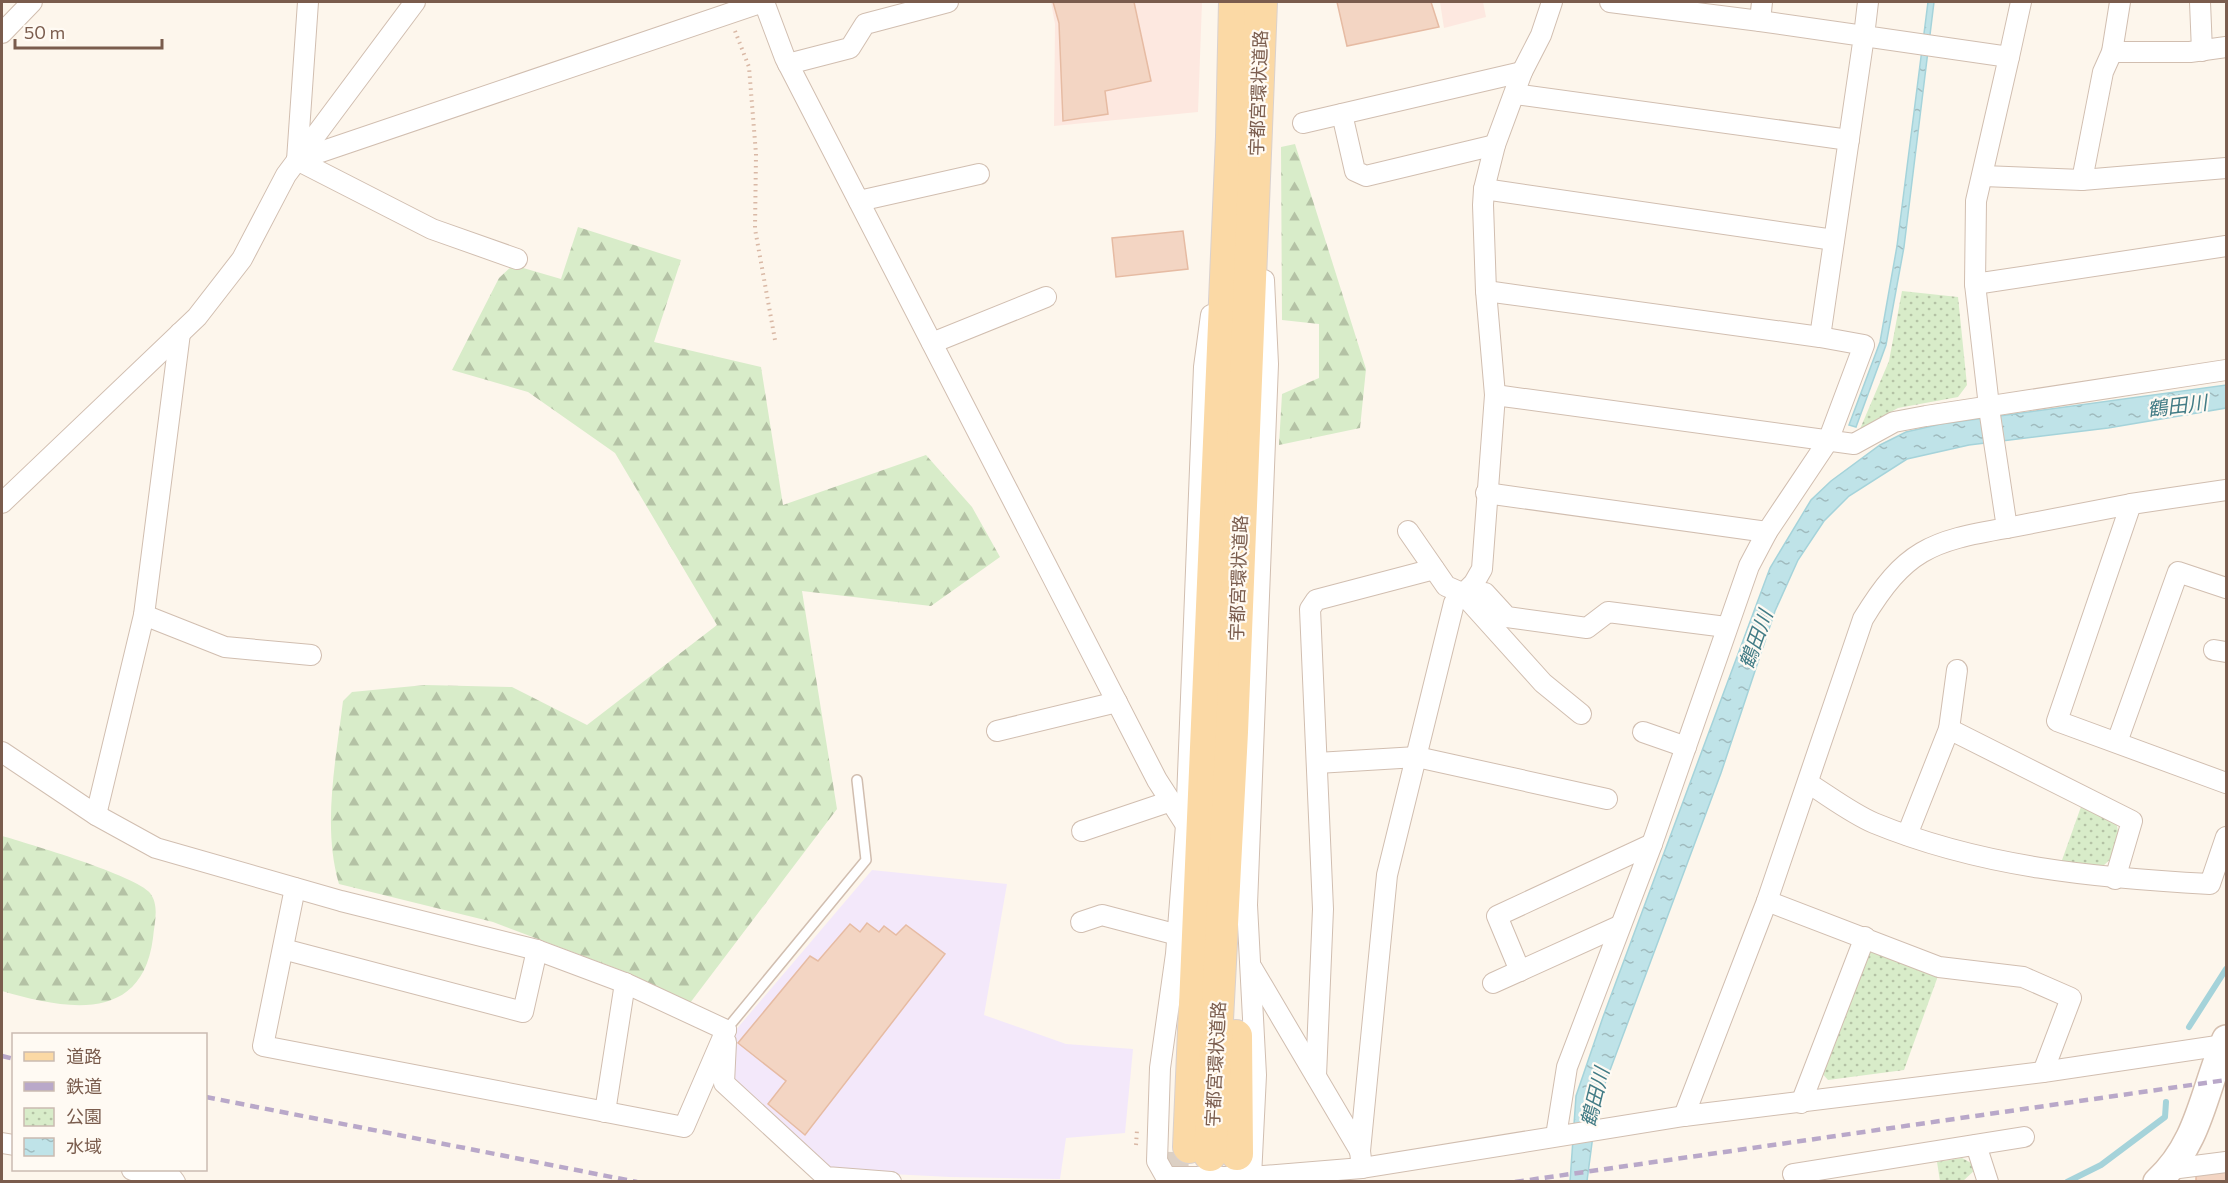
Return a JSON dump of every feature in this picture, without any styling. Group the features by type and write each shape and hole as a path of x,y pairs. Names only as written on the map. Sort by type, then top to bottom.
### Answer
{"main road":[{"name":"宇都宮環状道路","path":"1235,2 1244,136"},
{"name":"宇都宮環状道路","path":"1197,1163 1198,950 1244,136 1262,2"},
{"path":"1197,1163 1236,1017 1198,950"},
{"path":"2164,1175 2194,1131 2225,1042"}],"street":[{"path":"2,33 32,2"},
{"path":"297,160 308,2"},
{"path":"2,503 197,317 242,259 297,160 415,2"},
{"path":"297,160 763,2 788,64 1117,702 1186,825"},
{"path":"788,64 850,48 865,24 948,2"},
{"path":"1361,1160 1387,875 1454,603 1474,583 1482,569 1495,395 1486,291 1482,205 1484,189 1495,145 1522,72 1541,35 1552,2"},
{"path":"1610,2 1761,11 1864,36 2009,57"},
{"path":"1820,337 1868,2"},
{"path":"2007,528 1989,410 1975,284 1976,201 2021,2"},
{"path":"2082,180 2103,72 2112,52 2120,2"},
{"path":"2200,2 2202,51"},
{"path":"2112,52 2202,51 2226,47"},
{"path":"1303,123 1522,72"},
{"path":"1515,94 1849,140"},
{"path":"1342,114 1355,171 1366,176 1495,145"},
{"path":"1081,922 1102,915 1198,950 1186,825 1204,367 1244,136"},
{"path":"1197,1163 1256,1075 1247,905 1268,364 1244,136"},
{"path":"297,160 432,230 517,259"},
{"path":"1983,177 2082,180 2226,168"},
{"path":"859,201 979,174"},
{"path":"1484,189 1834,240"},
{"path":"1975,284 2226,246"},
{"path":"1486,291 1864,345 1828,441 1767,532 1749,566 1652,844 1567,1067 1562,1135"},
{"path":"932,343 1046,297"},
{"path":"96,815 144,615 180,333"},
{"path":"1495,395 1854,444 1894,422 1989,410 2226,370"},
{"path":"1684,1116 1767,901 1863,619 1881,590 1905,563 1936,543 2131,504 2226,490"},
{"path":"1486,493 1767,532"},
{"path":"2131,504 2057,720 2226,783"},
{"path":"1408,531 1446,586 1462,593 1485,593 1507,617 1587,628 1608,612 1726,627"},
{"path":"1316,1076 1323,909 1310,609 1316,600 1434,569"},
{"path":"2117,742 2178,572 2226,588"},
{"path":"1462,593 1543,683 1581,714"},
{"path":"144,615 225,647 311,655"},
{"path":"1907,835 1949,729 1957,670"},
{"path":"997,731 1117,702"},
{"path":"1949,729 2132,821 2115,879"},
{"path":"1643,732 1686,747"},
{"path":"2,752 96,815 156,848 295,888 537,950 625,983 726,1030"},
{"path":"1317,763 1417,757 1607,799"},
{"path":"1808,783 1872,822 1907,835 2000,861 2115,879 2210,884 2226,837"},
{"path":"1082,831 1171,801"},
{"path":"1520,971 1497,916 1652,844"},
{"path":"295,888 263,1046 684,1127 726,1030"},
{"path":"1767,901 1939,967 2023,978 2071,998 2043,1072"},
{"path":"1493,983 1619,926"},
{"path":"1801,1103 1865,937"},
{"path":"283,949 523,1012 537,950"},
{"path":"1251,966 1316,1076 1361,1160"},
{"path":"605,1112 625,983"},
{"path":"726,1030 724,1083 826,1177 891,1182"},
{"path":"1197,1163 1361,1160 1562,1135 1684,1116 2043,1072 2225,1042"},
{"path":"1792,1174 2024,1137"},
{"path":"1976,1144 1988,1182"},
{"path":"2164,1175 2226,1162"},
{"path":"137,1171 172,1178 175,1182"}],"lane":[{"path":"726,1030 867,860 857,780"}],"path":[{"path":"728,13 748,67 756,154 755,229 776,340"}],"shaded area":[{"path":"1051,2 1202,2 1198,112 1054,126 1055,24"},
{"path":"1440,2 1483,2 1486,17 1444,28"},
{"path":"872,870 1007,884 984,1015 1066,1044 1133,1049 1125,1133 1066,1138 1060,1179 950,1177 832,1171 731,1079 734,1032"}],"green space":[{"path":"1295,144 1366,369 1360,428 1279,445 1282,394 1319,378 1319,324 1282,320 1281,147"},
{"path":"578,227 681,260 654,342 761,367 783,505 926,455 972,507 1000,557 931,606 802,591 837,809 690,1003 631,974 493,922 339,884 334,862 331,816 334,770 343,701 352,692 425,685 512,687 587,725 717,625 615,453 528,392 452,370 499,278 513,265 561,279"},
{"path":"1902,291 1958,297 1967,385 1958,397 1898,408 1860,429 1889,361"},
{"path":"2082,804 2115,820 2118,835 2117,848 2110,859 2099,869 2061,863"},
{"path":"2,836 104,869 141,886 150,893 156,909 153,938 146,966 133,986 117,998 97,1004 74,1005 50,1003 2,991"},
{"path":"1867,948 1938,976 1904,1070 1828,1080 1820,1071"},
{"path":"1962,1158 1975,1165 1976,1169 1963,1181 1940,1181 1937,1162"}],"water":[{"path":"1928,2 1934,2 1904,247 1886,345 1856,427 1849,425 1880,342 1897,246"},
{"name":"鶴田川","path":"2226,385 2226,408 2108,428 1969,445 1907,459 1849,496 1824,521 1798,560 1775,611 1721,773 1597,1105 1587,1181 1570,1182 1576,1096 1603,1017 1770,568 1811,500 1831,481 1880,445 1906,432 1941,424"}],"building":[{"path":"1053,2 1134,2 1151,81 1105,91 1108,114 1063,121 1059,23"},
{"path":"1337,2 1431,2 1439,27 1347,46"},
{"path":"1183,231 1188,269 1116,277 1112,238"},
{"path":"867,923 879,932 884,926 896,935 906,925 945,954 805,1135 768,1104 786,1081 738,1043 810,956 818,961 850,924 860,932"},
{"path":"2226,1168 2226,1182 2196,1182 2196,1172"}],"waterway":[{"path":"2189,1027 2226,969"},
{"path":"2067,1182 2101,1165 2165,1117 2166,1102"}],"tunnel":[{"path":"1172,1182 1173,1152"}],"railway":[{"path":"2,1056 12,1058"},
{"path":"1515,1182 2226,1080"},
{"path":"207,1097 637,1182"}]}
